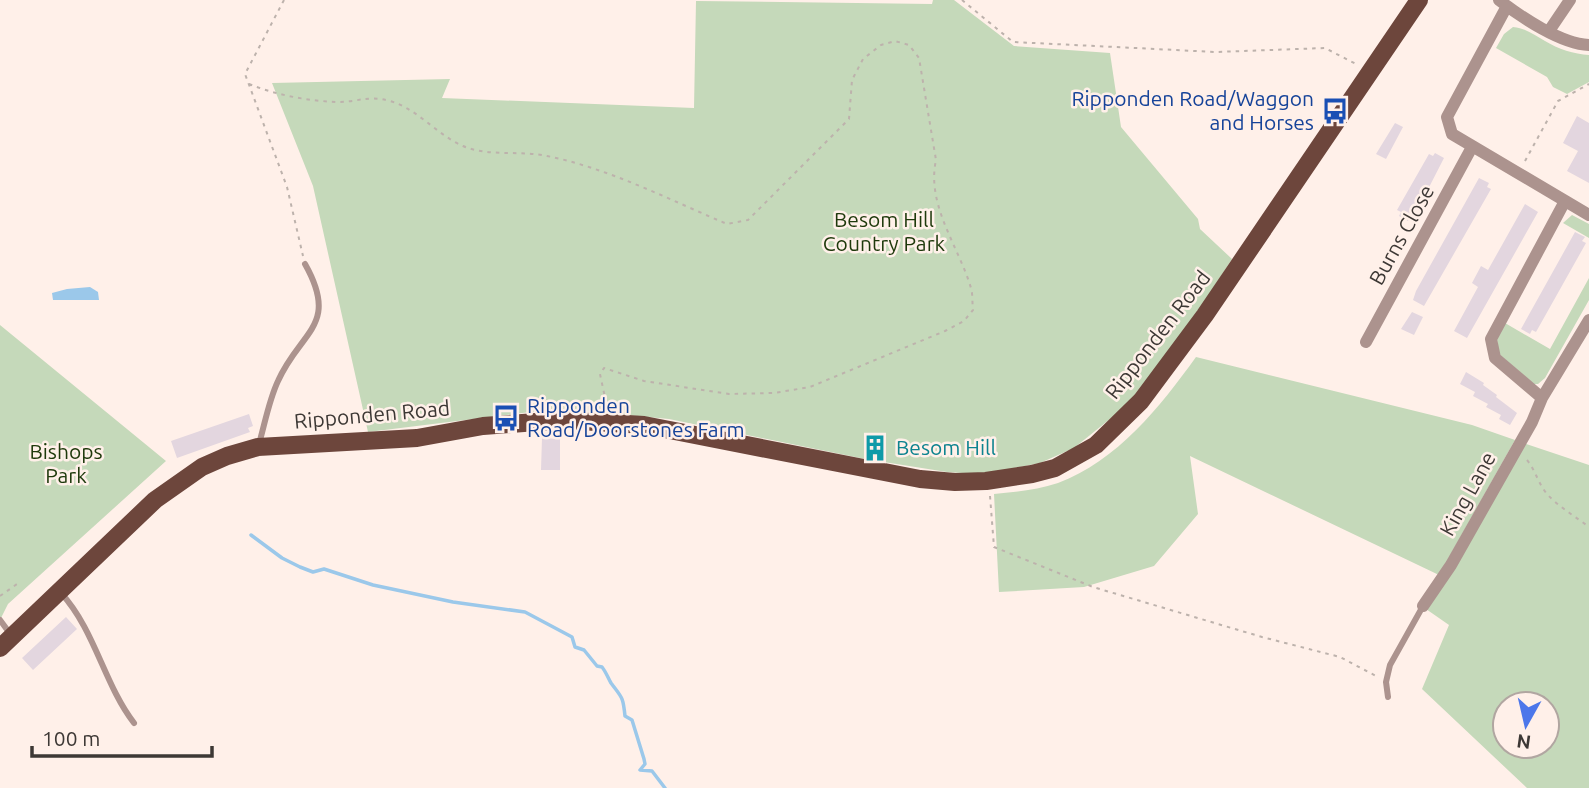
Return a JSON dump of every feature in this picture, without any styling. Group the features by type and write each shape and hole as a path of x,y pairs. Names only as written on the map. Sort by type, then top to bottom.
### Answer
{"main road":[{"name":"Ripponden Road","path":"6,642 155,500 202,467 258,447 418,438 483,426 563,421 644,425 920,479 989,481 1055,468 1096,445 1141,401 1205,315 1419,0"}],"street":[{"path":"1549,31 1570,0"},
{"path":"1589,45 1578,45 1549,31 1503,3 1447,117 1452,134 1589,215"},
{"name":"Burns Close","path":"1366,342 1472,147"},
{"path":"1542,398 1495,358 1491,339 1565,201"},
{"name":"King Lane","path":"1423,606 1451,565 1532,422 1542,398 1588,325"}],"lane":[{"path":"258,447 277,381 316,326 318,302 314,280 305,264"},
{"path":"59,592 69,602 86,629 123,708 134,723"},
{"path":"1388,697 1386,682 1390,665 1423,606"},
{"path":"0,621 6,642"}],"path":[{"path":"284,0 245,74 287,187 305,264"},
{"path":"962,0 1013,42 1216,52 1325,48 1370,72"},
{"path":"249,84 268,92 320,101 342,102 363,97 393,102 461,146 475,150 546,155 589,167 727,224 748,219 849,119 852,80 863,59 881,45 895,41 909,44 919,58 936,160 933,173 942,220 972,290 973,310 964,321 945,331 810,387 774,393 729,394 643,381 604,368 600,374 611,423"},
{"path":"1518,174 1558,101 1589,84"},
{"path":"1517,448 1536,472 1548,495 1589,527"},
{"path":"991,498 993,548 1093,587 1340,657 1386,682"},
{"path":"0,596 17,584"}],"green space":[{"name":"Besom Hill Country Park","path":"933,0 954,0 1014,46 1110,53 1121,127 1198,219 1200,229 1232,259 1182,336 1131,402 1074,448 1040,463 978,474 865,459 669,419 595,412 547,410 368,432 313,186 272,83 450,79 442,98 694,108 696,1 932,4"},
{"path":"1513,27 1526,30 1561,49 1589,55 1589,82 1567,94 1553,87 1547,77 1496,48 1504,34"},
{"path":"1572,215 1589,224 1589,238 1563,223"},
{"path":"1589,278 1589,300 1545,378 1534,384 1499,354 1497,339 1505,323 1550,349"},
{"name":"Bishops Park","path":"0,325 166,461 8,604 0,620"},
{"path":"1196,357 1472,425 1515,440 1439,575 1190,456 1198,514 1154,566 1084,587 999,592 994,494 1058,483 1099,461 1118,447 1152,413"},
{"path":"1523,443 1589,465 1589,788 1527,788 1497,760 1561,760 1561,690 1491,690 1491,754 1422,689 1449,625 1426,609"}],"water":[{"path":"90,287 98,292 99,300 53,300 52,293"}],"building":[{"path":"1577,116 1589,123 1589,183 1567,171 1578,151 1563,143"},
{"path":"1395,123 1403,127 1386,159 1376,154"},
{"path":"1435,153 1444,158 1423,199 1421,197 1408,221 1399,216 1401,212 1397,210 1429,154 1433,156"},
{"path":"1479,178 1489,183 1487,187 1491,189 1424,306 1413,300 1416,291"},
{"path":"1525,204 1538,212 1467,338 1454,331 1478,287 1472,283 1481,266 1488,270"},
{"path":"1575,232 1585,237 1582,241 1586,243 1536,332 1532,330 1530,334 1521,329"},
{"path":"1412,312 1423,317 1414,335 1401,329"},
{"path":"1466,372 1484,383 1496,397 1517,413 1510,425 1499,419 1501,415 1486,407 1488,404 1473,396 1475,392 1460,384"},
{"path":"249,414 253,426 248,428 250,432 177,458 171,441"},
{"path":"542,438 560,439 560,470 541,470"},
{"path":"66,617 77,629 33,670 22,658"}],"waterway":[{"path":"251,535 282,558 313,572 324,569 373,585 453,602 525,612 572,637 575,647 584,650 597,666 602,667 621,698 625,716 632,720 644,759 645,764 640,770 652,771 665,788"}],"place":[{"name":"Ripponden Road/Waggon and Horses","path":"1335,111"},
{"name":"Ripponden Road/Doorstones Farm","path":"506,418"},
{"name":"Besom Hill","path":"875,448"}]}
